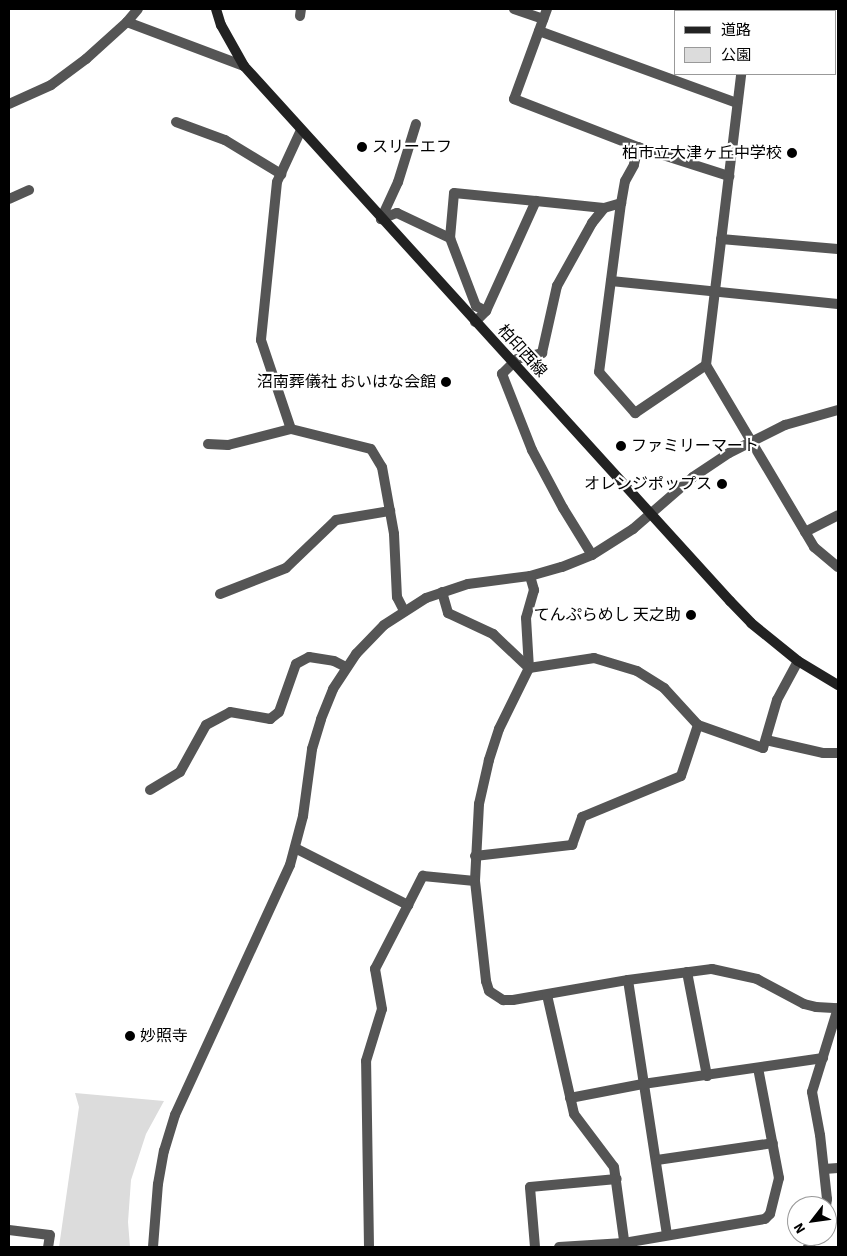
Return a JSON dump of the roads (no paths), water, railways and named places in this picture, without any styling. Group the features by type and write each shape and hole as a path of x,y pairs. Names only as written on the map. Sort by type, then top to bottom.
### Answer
{"main road":[{"name":"柏印西線","path":"216,9 221,25 244,66 512,364 751,623 798,661 838,684"}],"street":[{"path":"9,104 51,86 86,59 127,22 138,9"},
{"path":"514,9 543,20"},
{"path":"547,9 514,99 638,147 729,176"},
{"path":"127,22 244,66"},
{"path":"539,31 737,103"},
{"path":"741,75 706,365 814,547 838,567"},
{"path":"176,122 225,140 281,174"},
{"path":"381,219 398,182 416,124"},
{"path":"291,429 261,340 277,182 301,130"},
{"path":"638,147 634,165 625,182 621,203 599,372 635,413 706,365"},
{"path":"9,199 29,190"},
{"path":"486,311 476,306 450,238 454,193 604,208 621,203"},
{"path":"474,322 486,311 536,201"},
{"path":"592,555 563,508 532,450 504,385 502,374 517,359 542,353 557,286 592,223 604,208"},
{"path":"381,219 398,213 450,238"},
{"path":"721,239 838,249"},
{"path":"611,281 838,304"},
{"path":"153,1247 158,1184 164,1151 175,1115 276,898 295,848 303,816 312,749 321,718 333,689 346,668 369,639 404,611 442,592 482,581 530,576 562,568 592,555 614,543 699,473 752,440 785,424 838,410"},
{"path":"208,444 228,446 291,429 371,449 382,466 394,534 397,597 404,611"},
{"path":"220,594 286,568 336,520 390,511"},
{"path":"805,532 838,516"},
{"path":"530,576 534,590 526,618 529,668 508,710 489,760 479,804 475,856 476,881 486,981 489,991 503,1000 547,995 628,980 712,969 757,979 804,1004 816,1007 838,1008 812,1092 820,1135 825,1196"},
{"path":"442,592 448,613 493,634 529,668"},
{"path":"150,790 180,772 206,725 230,712 270,719 279,712 296,664 309,657 334,661 346,668"},
{"path":"529,668 594,658 637,671 664,688 698,725 763,748 777,700 798,661"},
{"path":"475,856 572,844 582,817 681,776 698,725"},
{"path":"766,740 824,753 838,753"},
{"path":"295,848 408,905"},
{"path":"369,1247 366,1061 382,1009 375,969 423,876 476,881"},
{"path":"687,972 707,1076"},
{"path":"628,980 667,1235"},
{"path":"547,995 574,1114 614,1167 625,1245"},
{"path":"570,1098 643,1084 822,1058"},
{"path":"559,1247 625,1245 667,1235 765,1219 770,1214 779,1178 758,1068"},
{"path":"657,1160 773,1143"},
{"path":"824,1169 838,1168"},
{"path":"535,1247 530,1187 617,1179"},
{"path":"9,1230 50,1235 48,1247"}],"place":[{"name":"スリーエフ","path":"362,147"},
{"name":"柏市立大津ヶ丘中学校","path":"792,153"},
{"name":"沼南葬儀社 おいはな会館","path":"446,382"},
{"name":"ファミリーマート","path":"621,446"},
{"name":"オレンジポップス","path":"722,484"},
{"name":"てんぷらめし 天之助","path":"691,615"},
{"name":"妙照寺","path":"130,1036"}]}
